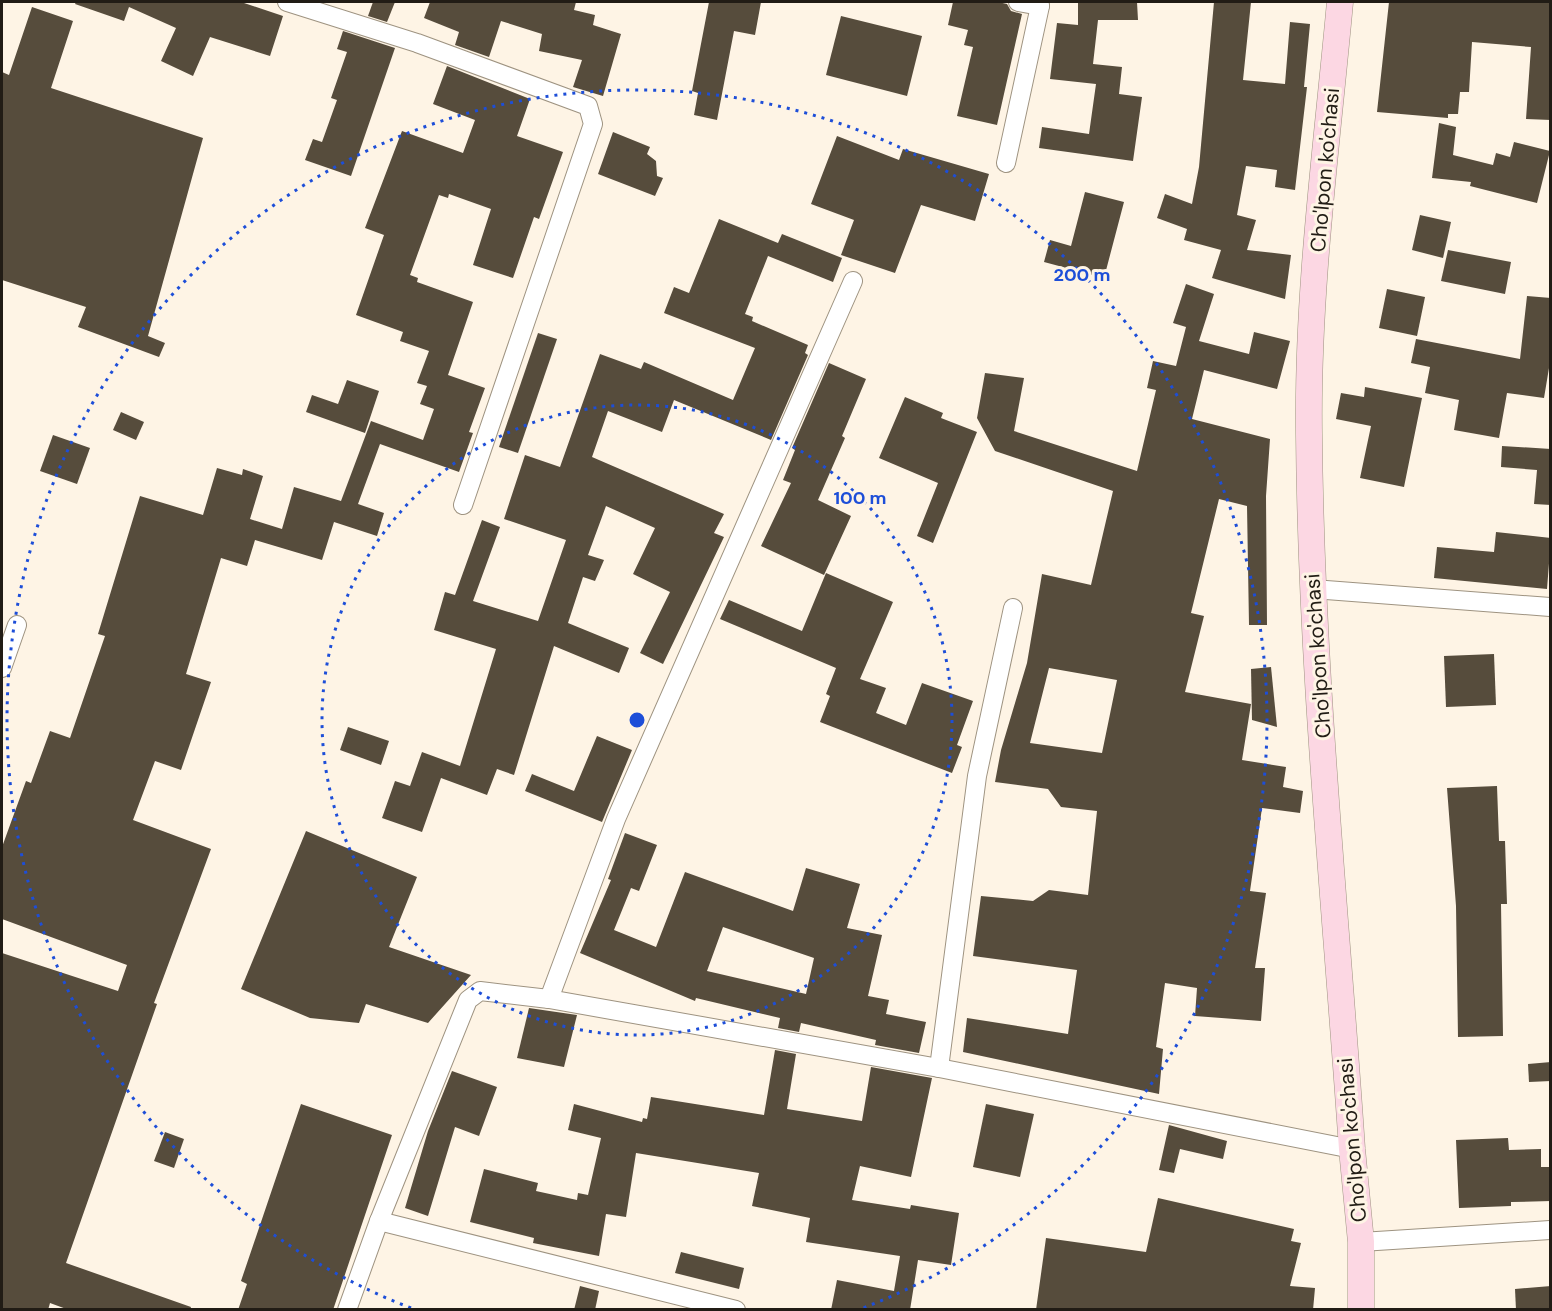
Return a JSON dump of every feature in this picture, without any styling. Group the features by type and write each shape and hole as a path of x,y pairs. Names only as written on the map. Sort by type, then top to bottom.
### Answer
{"main road":[{"name":"Cho'lpon ko'chasi","path":"1340,2 1312,305 1309,432 1313,589 1352,1149 1361,1242 1361,1310"}],"street":[{"path":"287,2 313,5 588,106 592,124 463,505"},
{"path":"1006,163 1039,4 1018,2"},
{"path":"549,999 621,808 853,281"},
{"path":"1313,589 1551,607"},
{"path":"939,1068 977,776 1013,608"},
{"path":"2,668 17,625"},
{"path":"347,1310 468,1000 480,991 549,999 939,1068 1352,1149"},
{"path":"380,1221 736,1310"},
{"path":"1361,1242 1551,1230"}],"building":[{"path":"76,2 241,2 283,16 270,56 210,37 193,76 161,61 176,28 129,7 124,21 75,4"},
{"path":"373,2 395,2 387,22 368,16"},
{"path":"430,2 576,2 574,10 595,15 593,25 621,34 603,96 573,87 582,60 539,51 542,34 501,21 489,57 455,45 459,32 424,18"},
{"path":"709,2 761,2 755,35 734,31 717,120 694,115 698,93 692,91"},
{"path":"953,2 998,2 1007,4 1011,11 1022,14 997,125 957,116 973,47 964,45 968,30 948,25"},
{"path":"1078,2 1137,2 1138,20 1098,20 1093,64 1122,67 1119,94 1142,97 1133,161 1039,148 1042,127 1089,134 1096,84 1050,79 1057,23 1078,25"},
{"path":"1214,2 1251,2 1243,80 1285,84 1290,22 1310,24 1304,87 1307,87 1295,190 1275,187 1277,170 1246,166 1237,215 1256,220 1247,250 1291,255 1285,299 1212,278 1221,250 1184,240 1187,229 1157,218 1165,194 1192,204 1199,167"},
{"path":"1389,2 1551,2 1551,120 1526,119 1531,47 1472,42 1469,92 1460,92 1458,114 1448,114 1448,118 1377,112"},
{"path":"32,7 73,21 51,88 203,138 148,336 165,343 159,357 78,327 86,307 2,280 2,72 9,75"},
{"path":"841,16 922,36 907,96 826,75"},
{"path":"343,31 395,48 351,176 305,160 313,139 322,142 337,100 331,98 347,52 337,49"},
{"path":"447,66 530,99 517,136 563,152 539,219 534,217 513,278 473,265 491,209 449,194 448,198 439,195 410,275 418,278 417,282 473,302 448,375 485,388 469,432 473,433 459,472 380,444 358,504 384,513 377,536 334,522 322,560 255,540 247,566 221,558 186,674 211,682 181,770 155,761 133,820 211,849 154,1003 157,1004 66,1263 191,1307 190,1310 69,1310 50,1303 48,1310 2,1310 2,953 118,991 127,965 2,919 2,847 26,781 31,783 50,731 70,738 105,636 98,634 140,496 203,515 217,468 242,475 243,469 263,476 250,519 282,529 294,487 341,501 371,421 423,440 434,409 420,404 427,386 417,383 429,351 400,341 403,332 356,315 384,235 365,228 402,131 463,153 475,120 433,104"},
{"path":"1439,123 1456,127 1453,155 1493,165 1496,153 1510,157 1514,142 1550,151 1537,203 1470,186 1471,182 1432,178"},
{"path":"613,132 650,147 647,154 656,161 657,176 663,178 655,196 598,174"},
{"path":"837,136 899,160 903,149 989,174 975,221 921,205 895,273 841,255 854,220 811,204"},
{"path":"1085,192 1124,202 1104,278 1044,262 1050,240 1071,246"},
{"path":"1420,215 1451,222 1443,258 1412,250"},
{"path":"719,219 778,243 782,234 842,258 833,282 768,256 745,314 753,317 752,321 808,345 805,353 808,355 771,440 674,400 662,432 608,411 592,457 724,514 714,533 724,537 663,664 640,653 670,592 633,574 655,528 606,506 588,555 604,560 595,581 583,577 568,623 629,648 619,673 554,646 514,775 497,769 487,795 441,778 422,832 382,818 395,781 410,786 422,752 460,766 496,649 434,630 445,592 455,595 482,520 500,527 473,601 538,621 566,540 504,519 525,455 560,467 600,354 641,369 644,362 733,400 755,348 664,313 674,287 689,293"},
{"path":"1448,250 1511,262 1505,294 1441,281"},
{"path":"1186,284 1214,294 1199,341 1249,354 1254,332 1290,341 1277,389 1204,370 1192,419 1270,439 1266,496 1267,625 1249,625 1247,506 1219,499 1191,613 1204,616 1185,692 1251,704 1242,760 1286,767 1283,787 1303,791 1300,813 1262,808 1250,891 1266,893 1255,968 1265,968 1261,1021 1195,1016 1197,988 1165,983 1156,1047 1163,1049 1159,1094 963,1052 967,1018 1068,1034 1077,970 973,956 981,896 1033,901 1049,890 1088,895 1097,811 1061,807 1048,789 995,782 1001,750 1027,663 1042,574 1091,585 1113,491 995,451 977,418 985,373 1024,378 1014,431 1137,471 1156,390 1147,388 1153,361 1176,366 1186,327 1173,323","holes":["1049,668 1117,680 1102,753 1030,743"]},
{"path":"1387,289 1425,297 1417,336 1379,328"},
{"path":"1527,296 1551,298 1551,356 1544,398 1507,393 1499,438 1454,430 1459,400 1425,393 1430,367 1411,363 1416,339 1520,359"},
{"path":"538,333 557,339 518,453 499,447"},
{"path":"829,363 866,379 842,436 845,438 818,500 851,516 824,575 761,546 791,483 783,480 795,450 792,448"},
{"path":"347,380 379,391 365,433 306,412 312,395 338,404"},
{"path":"1365,387 1422,398 1404,487 1360,478 1371,426 1336,419 1341,393 1364,397"},
{"path":"905,397 943,413 941,418 977,432 933,543 917,536 938,483 879,458"},
{"path":"121,412 144,422 136,440 113,430"},
{"path":"53,435 90,448 77,484 40,471"},
{"path":"1502,446 1551,449 1551,505 1534,504 1537,470 1501,467"},
{"path":"1496,532 1551,538 1547,589 1434,578 1437,547 1494,552"},
{"path":"826,573 893,602 860,679 886,688 876,713 906,725 922,683 973,701 957,745 962,747 952,773 820,722 830,696 826,694 836,668 720,619 729,600 802,631"},
{"path":"1494,654 1496,705 1446,707 1444,656"},
{"path":"1271,667 1277,727 1252,720 1251,669"},
{"path":"348,727 389,741 381,765 340,750"},
{"path":"597,736 632,750 602,822 525,791 532,774 574,791"},
{"path":"1497,786 1499,841 1505,841 1507,904 1501,904 1503,1036 1458,1037 1456,906 1447,788"},
{"path":"306,831 417,877 389,947 471,975 428,1023 366,1004 359,1023 310,1018 241,989"},
{"path":"625,833 657,845 639,891 631,888 614,930 656,947 685,872 793,911 806,868 860,884 847,928 882,935 868,996 889,1000 886,1014 926,1022 919,1053 875,1045 876,1040 801,1023 799,1032 778,1028 780,1018 696,998 695,1001 580,953 611,880 608,879","holes":["723,927 814,958 806,994 707,971"]},
{"path":"529,1008 577,1015 564,1067 517,1058"},
{"path":"775,1050 796,1054 787,1109 862,1121 871,1067 932,1078 911,1177 860,1166 852,1200 910,1209 911,1205 959,1213 951,1265 918,1260 910,1310 831,1310 837,1280 894,1291 900,1256 806,1242 810,1218 752,1206 759,1173 636,1153 626,1217 606,1214 599,1256 533,1243 534,1238 470,1222 484,1169 538,1183 536,1191 577,1200 578,1193 588,1195 601,1138 568,1130 574,1104 642,1122 643,1118 647,1119 651,1097 764,1115"},
{"path":"1551,1062 1551,1081 1529,1082 1528,1064"},
{"path":"452,1071 497,1087 479,1136 455,1127 428,1216 405,1208 428,1131"},
{"path":"301,1104 392,1135 333,1310 238,1310 247,1284 241,1281"},
{"path":"986,1104 1034,1114 1020,1177 973,1167"},
{"path":"1169,1125 1227,1141 1223,1159 1180,1149 1174,1173 1159,1170"},
{"path":"165,1132 184,1139 174,1168 154,1161"},
{"path":"1508,1138 1509,1150 1541,1149 1541,1167 1551,1167 1551,1201 1511,1202 1511,1206 1459,1208 1456,1140"},
{"path":"1158,1198 1294,1229 1291,1241 1301,1243 1290,1286 1315,1288 1313,1310 1036,1310 1046,1238 1146,1252"},
{"path":"681,1252 744,1268 739,1289 675,1273"},
{"path":"580,1286 599,1291 595,1310 574,1310"},
{"path":"1551,1286 1551,1310 1516,1310 1515,1289"}]}
